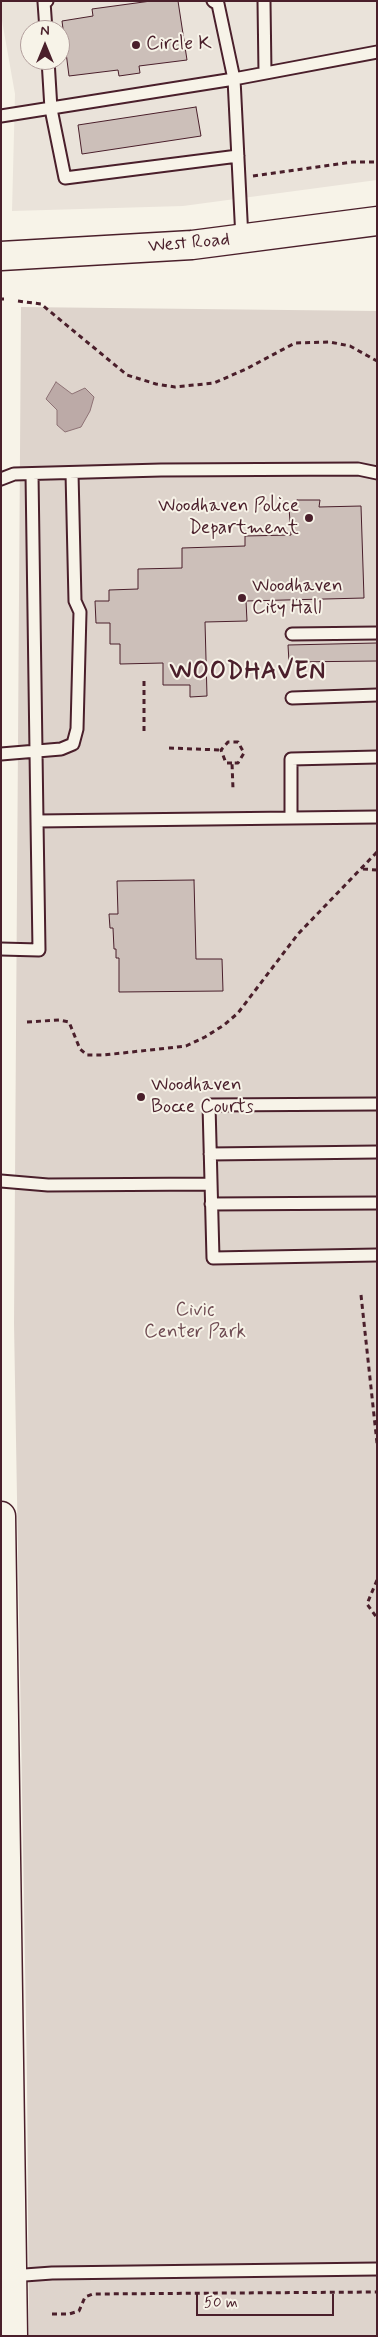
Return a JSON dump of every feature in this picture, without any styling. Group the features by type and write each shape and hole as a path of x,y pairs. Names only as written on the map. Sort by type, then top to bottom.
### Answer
{"street":[{"name":"West Road","path":"1,256 192,245 377,222"},
{"path":"1,1516 6,2276 12,2336"}],"lane":[{"path":"45,20 44,2 47,1"},
{"path":"213,1 218,4 234,79 242,239"},
{"path":"264,1 265,73"},
{"path":"1,116 234,79 377,52"},
{"path":"49,70 52,109 65,178 238,156"},
{"path":"1,479 14,474 358,469 377,474"},
{"path":"1,754 61,748 73,744 77,729 80,612 75,601 72,473"},
{"path":"1,949 39,950 32,474"},
{"path":"292,634 377,633"},
{"path":"292,698 377,695"},
{"path":"291,818 291,759 377,757"},
{"path":"37,821 377,817"},
{"path":"377,1104 209,1105 213,1258 377,1255"},
{"path":"210,1154 377,1152"},
{"path":"1,1181 48,1185 210,1184"},
{"path":"211,1204 377,1203"},
{"path":"6,2276 52,2273 377,2269"}],"path":[{"path":"253,176 353,162 377,162"},
{"path":"18,301 41,304 127,375 156,384 175,387 214,383 246,369 295,343 330,342 350,346 377,361"},
{"path":"144,680 144,731"},
{"path":"228,742 238,742 244,752 238,763 226,763 221,750 228,742"},
{"path":"169,748 221,750"},
{"path":"232,763 233,789"},
{"path":"27,1022 60,1020 69,1022 80,1049 87,1055 104,1055 186,1046 205,1037 238,1013 298,934 377,852"},
{"path":"362,868 377,870"},
{"path":"361,1295 377,1443"},
{"path":"377,1580 366,1604 377,1618"},
{"path":"52,2314 69,2314 79,2311 85,2298 93,2294 377,2292"}],"shaded area":[{"path":"1,1 377,1 377,180 183,206 12,211 15,94 1,15"},
{"path":"56,382 72,394 85,388 94,397 90,411 81,427 65,432 57,425 57,410 46,399"}],"green space":[{"name":"Civic Center Park","path":"21,307 377,311 377,2336 29,2336 27,2081 14,1323"}],"building":[{"path":"151,1 178,1 187,60 139,66 140,73 119,76 118,70 69,76 70,20 68,20 93,16 92,9"},
{"path":"196,107 201,136 82,154 78,125"},
{"name":"Woodhaven City Hall","path":"297,500 320,500 319,507 361,506 364,598 246,601 247,621 205,622 207,696 190,697 190,685 163,685 163,663 120,664 120,644 110,644 110,623 96,623 95,601 109,601 109,590 138,589 138,569 182,568 182,548 245,546 245,536 291,535 289,508"},
{"path":"377,643 377,661 289,662 288,645"},
{"path":"194,880 196,959 222,959 223,991 119,992 119,958 116,958 113,928 110,928 109,914 118,914 117,881"}],"place":[{"name":"Circle K","path":"136,45"},
{"name":"Woodhaven Police Department","path":"309,518"},
{"name":"Woodhaven City Hall","path":"242,598"},
{"name":"Woodhaven Bocce Courts","path":"141,1097"}],"district":[{"name":"WOODHAVEN","path":"248,673"}]}
